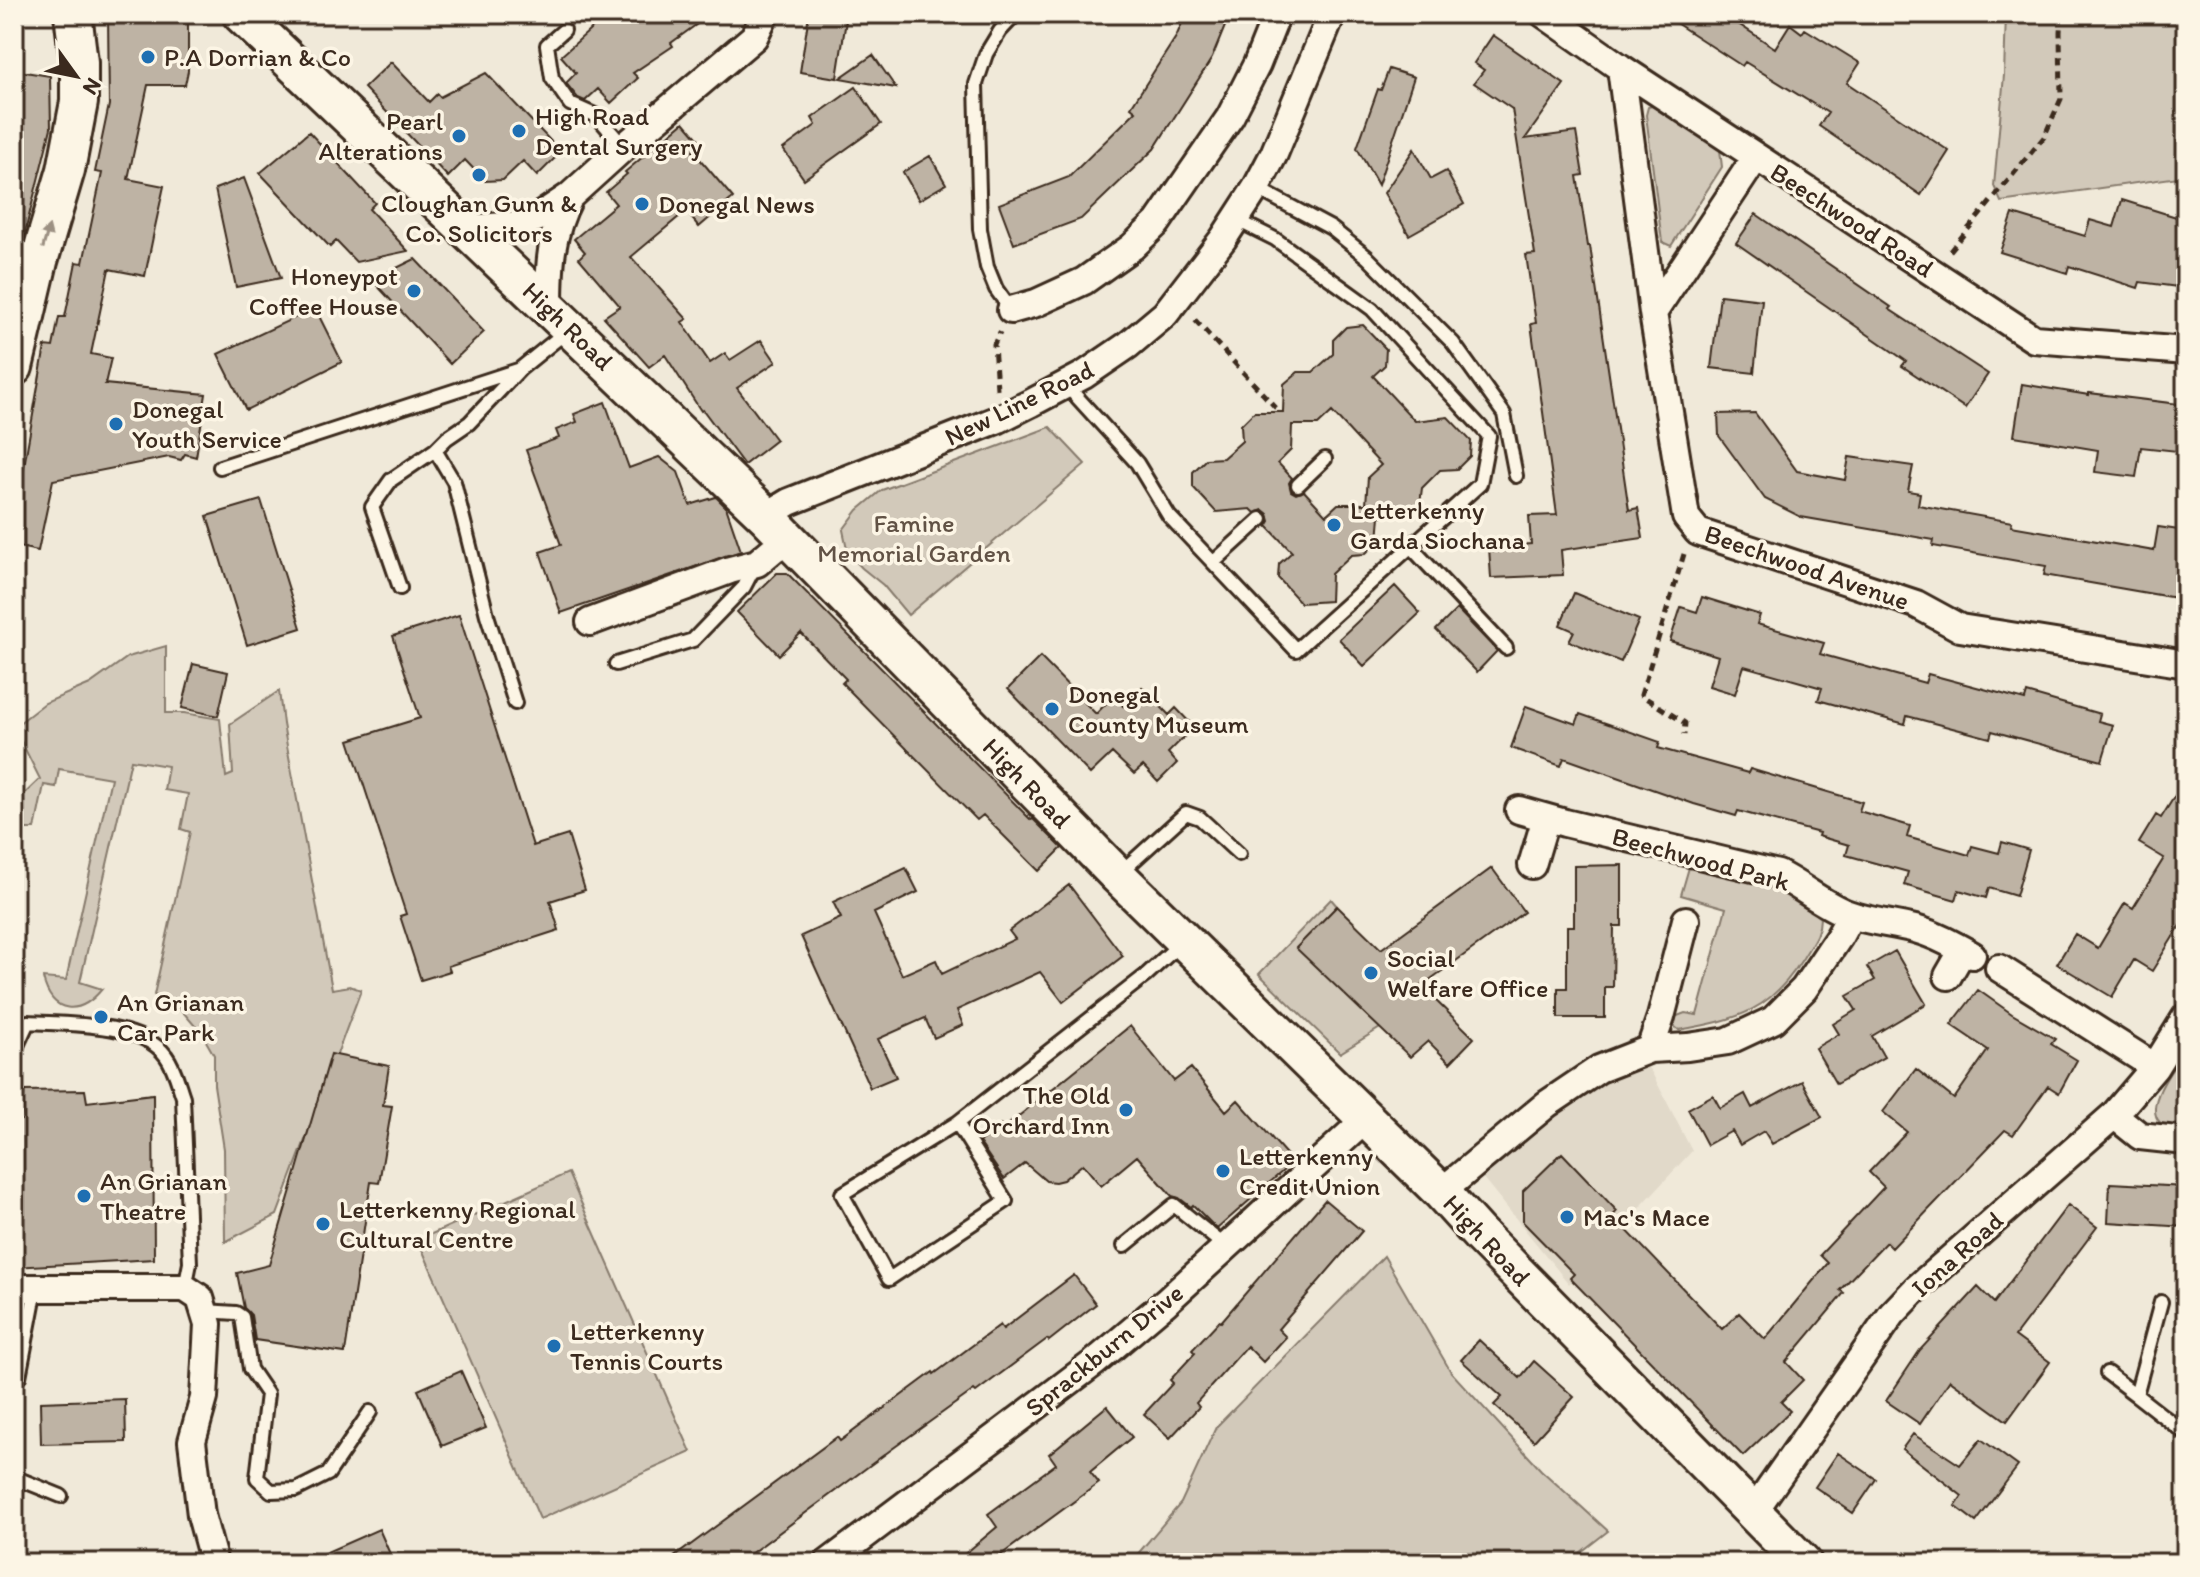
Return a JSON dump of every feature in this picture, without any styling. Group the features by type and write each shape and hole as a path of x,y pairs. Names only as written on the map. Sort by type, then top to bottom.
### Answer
{"street":[{"path":"14,367 39,261 66,170 79,102 79,62 73,14"},
{"name":"High Road","path":"241,14 777,527 1118,876 1441,1192 1803,1563"},
{"path":"467,229 516,225 537,218 570,196 754,37 765,14"},
{"path":"1011,310 1036,303 1084,281 1132,247 1157,223 1230,117 1257,64 1277,14"},
{"name":"New Line Road","path":"757,563 789,502 999,419 1066,385 1128,345 1165,314 1237,220 1256,188 1274,154 1332,14"},
{"name":"Beechwood Road","path":"1544,14 1621,68 2034,339 2186,351"},
{"name":"Beechwood Avenue","path":"1621,68 1653,313 1686,517 1698,532 1916,604 1960,628 2186,664"},
{"path":"1653,313 1756,157"},
{"path":"559,318 550,257 558,218 570,196"},
{"path":"590,622 757,563"},
{"name":"Beechwood Park","path":"1519,810 1778,874 1836,909 1918,930 1968,953 1948,976"},
{"path":"1532,865 1546,818"},
{"path":"1441,1192 1547,1104 1599,1069 1650,1049 1728,1041 1773,1020 1804,989 1851,915"},
{"path":"1650,1049 1686,920"},
{"path":"1999,968 2155,1067"},
{"name":"Iona Road","path":"1752,1514 1892,1314 1916,1289 2114,1115 2155,1067 2186,1017"},
{"path":"2114,1115 2140,1136 2186,1141"},
{"name":"Sprackburn Drive","path":"828,1563 1095,1362 1166,1302 1366,1119"},
{"path":"25,1288 185,1288 200,1298 205,1311 208,1349 204,1398 192,1441 201,1515 214,1563"}],"lane":[{"path":"1011,310 996,289 987,267 980,229 976,84 986,54 1000,31 1016,14"},
{"path":"564,30 547,45 552,78 570,104 597,116 624,147"},
{"path":"1256,188 1331,228 1367,257 1453,343 1504,414 1516,476"},
{"path":"1066,385 1137,463 1169,516 1296,650 1480,484 1489,436 1372,309 1275,239 1237,220"},
{"path":"400,588 372,507 391,480 469,423 520,369 559,318"},
{"path":"220,467 520,369"},
{"path":"435,450 454,482 487,615 515,703"},
{"path":"1298,485 1325,459"},
{"path":"1214,562 1261,519"},
{"path":"1411,547 1506,648"},
{"path":"616,664 693,640 744,587 757,563"},
{"path":"1118,876 1186,813 1200,818 1239,854"},
{"path":"957,1123 1006,1201 889,1279 842,1194 957,1123 1145,976 1184,941"},
{"path":"14,1052 28,1022 100,1025 148,1041 166,1054 183,1097 190,1263 185,1288"},
{"path":"1124,1246 1174,1205 1226,1247"},
{"path":"19,1377 25,1288"},
{"path":"2136,1395 2161,1302"},
{"path":"205,1311 236,1313 242,1317 250,1369 267,1394 257,1478 271,1491 296,1490 328,1474 370,1412"},
{"path":"2107,1373 2186,1434"},
{"path":"14,1477 61,1496"}],"path":[{"path":"1932,273 2044,137 2061,99 2061,14"},
{"path":"1175,302 1199,323 1276,408"},
{"path":"999,419 994,344 1011,310"},
{"path":"1684,735 1685,723 1641,695 1693,525"}],"shaded area":[{"path":"1641,1058 1652,1073 1692,1151 1569,1284 1479,1173 1608,1066"}],"green space":[{"path":"2006,14 2186,14 2186,176 2001,202 1994,186"},
{"path":"1656,105 1720,150 1722,167 1671,246 1662,242 1646,115 1648,107"},
{"name":"Famine Memorial Garden","path":"1050,427 1085,464 908,615 883,585 848,553 843,530 858,510 882,490"},
{"path":"166,646 166,713 220,719 226,777 233,774 230,724 279,691 332,989 350,986 361,990 277,1215 225,1242 224,1149 214,1085 214,1055 202,1034 183,1012 171,1002 154,995 190,832 181,829 188,794 164,790 168,766 131,760 80,982 102,989 85,1004 68,1008 60,1005 47,990 43,978 66,980 111,778 59,769 56,787 44,785 35,829 24,829 14,879 16,802 40,779 14,727 45,703 90,684 128,657"},
{"path":"1690,864 1742,878 1791,897 1820,918 1820,924 1791,976 1765,1002 1735,1017 1679,1030 1671,1024 1672,1018 1685,1013 1697,1015 1726,908 1681,895"},
{"path":"1331,899 1337,906 1297,948 1380,1028 1340,1053 1259,974"},
{"path":"2186,1048 2186,1131 2168,1127 2158,1120 2155,1110 2163,1085"},
{"name":"Letterkenny Tennis Courts","path":"568,1173 691,1452 540,1519 418,1240"},
{"path":"1384,1256 1451,1372 1541,1470 1608,1531 1567,1563 1130,1563 1181,1503 1216,1427"}],"building":[{"path":"108,14 188,14 188,71 185,85 148,85 128,179 164,186 145,276 109,269 91,354 111,358 105,384 206,394 196,457 185,454 181,460 169,457 53,480 38,551 14,546 14,488 20,489 45,346 53,347 59,317 65,317 76,262 83,263 102,173 95,172 109,105"},
{"path":"608,14 711,14 671,43 673,46 633,73 638,78 611,103 598,89 585,101 578,98 566,83 576,73 561,56"},
{"path":"809,14 847,14 837,78 800,72"},
{"path":"1186,14 1230,14 1212,58 1154,149 1081,219 1014,244 999,204 1069,177 1136,111 1131,107 1176,37"},
{"path":"1662,14 1723,14 1775,48 1790,24 1802,33 1805,29 1860,63 1847,83 1949,151 1921,195 1819,126 1828,113 1745,62 1742,66"},
{"path":"1493,35 1564,84 1525,139 1576,132 1583,175 1577,176 1629,510 1638,508 1643,538 1561,550 1563,575 1491,578 1489,547 1531,544 1529,516 1557,515 1531,324 1536,323 1526,255 1535,254 1512,109 1474,83 1484,70 1474,63"},
{"path":"873,55 896,88 840,78"},
{"path":"391,62 429,102 437,94 440,97 486,73 561,152 537,176 523,161 503,180 485,181 465,160 448,177 364,88"},
{"path":"1389,69 1414,77 1378,185 1357,148 1378,89 1381,90"},
{"path":"19,71 50,76 51,128 23,240 14,239 14,90 19,90"},
{"path":"856,87 881,124 804,179 783,149 816,125 812,118"},
{"path":"684,122 702,143 693,151 733,198 699,227 686,211 631,257 687,319 682,322 710,363 725,353 730,360 761,340 776,362 737,388 776,440 744,465 701,411 665,355 649,367 604,317 620,306 579,258 585,252 574,239 616,204 606,192"},
{"path":"309,132 375,203 369,209 408,251 356,262 336,241 330,247 260,173"},
{"path":"1414,149 1431,179 1446,171 1464,204 1409,235 1384,193"},
{"path":"930,156 946,184 919,200 903,172"},
{"path":"244,178 281,278 236,287 215,189"},
{"path":"2122,200 2186,220 2186,288 2140,282 2138,288 2069,266 2067,273 2000,252 2013,214 2085,236 2090,220 2114,227"},
{"path":"1756,214 1891,307 1889,309 1988,374 1965,408 1902,366 1906,361 1736,243"},
{"name":"Honeypot Coffee House","path":"415,259 484,332 450,364 372,280"},
{"path":"1720,295 1762,300 1754,373 1711,368"},
{"path":"315,308 342,362 246,410 218,354"},
{"path":"1363,325 1386,349 1385,365 1373,376 1415,421 1448,417 1471,441 1470,456 1457,469 1440,470 1422,488 1420,504 1406,516 1380,516 1378,541 1365,554 1351,555 1331,574 1330,601 1301,603 1278,578 1279,564 1292,552 1267,526 1270,521 1268,514 1263,510 1255,513 1251,509 1216,512 1193,487 1193,472 1206,459 1223,458 1242,441 1241,425 1254,412 1283,412 1284,384 1298,372 1313,372 1333,354 1333,340 1346,327","holes":["1332,412 1381,465 1368,477 1366,504 1338,504 1326,515 1304,491 1296,494 1291,491 1289,483 1292,478 1278,463 1291,450 1292,425 1318,425"]},
{"path":"2022,384 2089,395 2186,405 2186,452 2141,447 2136,477 2095,472 2098,450 2014,436"},
{"path":"605,402 629,468 659,457 678,472 690,505 716,497 726,507 741,551 561,613 540,552 561,545 526,450 559,438 556,430 577,422 574,414"},
{"path":"1755,413 1797,471 1845,480 1849,457 1913,466 1908,491 1920,493 1918,505 2012,522 2011,526 2154,551 2158,527 2186,531 2182,599 2044,575 2046,566 1933,546 1934,540 1801,517 1765,499 1719,436 1718,414"},
{"path":"261,500 301,628 247,645 207,516"},
{"path":"777,573 787,573 1062,848 1039,871 983,815 977,820 842,683 846,679 801,633 779,655 737,612"},
{"path":"1395,586 1420,613 1364,666 1339,639"},
{"path":"1574,593 1639,620 1621,662 1569,641 1574,631 1560,625"},
{"path":"1702,597 1760,615 1757,624 1824,643 1820,654 1925,683 1928,674 2025,700 2027,693 2100,714 2098,721 2113,725 2102,761 1992,731 1990,738 1907,716 1905,724 1818,700 1822,688 1744,666 1735,694 1709,686 1718,656 1670,641 1681,607 1697,612"},
{"path":"1457,609 1497,651 1477,672 1436,630"},
{"path":"459,615 533,846 568,835 585,890 550,901 559,930 448,966 450,971 421,980 400,916 406,914 349,740 420,718 393,636"},
{"name":"Donegal County Museum","path":"1040,657 1096,714 1113,696 1123,706 1142,687 1169,715 1176,708 1194,727 1168,753 1177,763 1158,782 1143,766 1134,774 1112,753 1090,774 1008,689"},
{"path":"193,664 228,672 218,716 182,708"},
{"path":"1526,706 1576,724 1580,714 1660,742 1658,748 1748,773 1750,769 1862,802 1859,811 1910,826 1907,837 1969,855 1972,846 1999,853 2002,842 2029,850 2016,896 1989,888 1986,898 1959,890 1956,900 1904,885 1908,872 1846,855 1849,845 1818,836 1819,833 1738,811 1736,816 1564,758 1561,766 1511,748"},
{"path":"2186,778 2186,916 2152,971 2134,960 2112,997 2057,964 2075,934 2098,948 2125,903 2133,908 2164,858 2139,843 2156,815 2161,818"},
{"path":"1622,865 1622,926 1614,926 1613,987 1605,987 1605,1018 1558,1018 1558,988 1567,988 1567,926 1574,926 1574,866"},
{"path":"906,868 918,892 874,913 902,975 936,960 942,974 1015,939 1009,931 1069,885 1123,956 1063,1002 1040,972 957,1010 963,1025 934,1038 925,1018 878,1039 896,1077 870,1088 801,936 841,918 833,902"},
{"name":"Social Welfare Office","path":"1492,868 1524,912 1421,986 1474,1038 1450,1063 1428,1041 1410,1057 1296,948 1337,906 1381,949"},
{"path":"1895,951 1926,1004 1872,1036 1884,1057 1836,1084 1815,1048 1839,1034 1833,1024 1856,1010 1847,996 1875,980 1867,967"},
{"path":"1978,990 2055,1039 2051,1044 2077,1060 2059,1093 2048,1086 2013,1135 2005,1130 1892,1248 1886,1242 1840,1290 1844,1293 1786,1362 1803,1380 1781,1402 1790,1411 1743,1456 1570,1278 1574,1274 1523,1222 1523,1191 1562,1153 1617,1211 1613,1216 1722,1329 1739,1313 1765,1339 1828,1263 1820,1255 1884,1187 1869,1172 1907,1132 1883,1112 1916,1069 1954,1099 1988,1050 1951,1025"},
{"path":"1130,1026 1174,1081 1191,1068 1226,1111 1238,1100 1293,1162 1217,1229 1193,1205 1191,1207 1172,1196 1137,1156 1101,1186 1083,1164 1063,1180 1055,1182 1046,1181 1025,1163 1004,1179 979,1142 1001,1125 1004,1128"},
{"name":"Letterkenny Regional Cultural Centre","path":"331,1054 389,1066 383,1105 392,1106 379,1183 371,1182 345,1353 255,1340 251,1315 244,1308 237,1273 269,1265"},
{"path":"1802,1081 1822,1117 1772,1144 1764,1131 1740,1145 1732,1131 1707,1145 1688,1109 1713,1095 1720,1108 1745,1094 1752,1108"},
{"name":"An Grianan Theatre","path":"85,1090 87,1102 153,1094 154,1259 14,1267 14,1121 21,1120 24,1091"},
{"path":"2110,1183 2186,1187 2186,1227 2108,1222"},
{"path":"1325,1200 1362,1231 1278,1329 1286,1337 1263,1362 1247,1346 1196,1403 1199,1407 1170,1438 1144,1414 1173,1383 1170,1380 1195,1353 1192,1350 1221,1322"},
{"path":"2068,1205 2097,1227 2015,1336 2050,1362 2007,1421 1950,1380 1920,1424 1886,1401 1920,1350 1978,1287 1994,1303"},
{"path":"1074,1275 1096,1304 1049,1341 1047,1339 976,1392 974,1390 738,1563 666,1563 837,1437 840,1441 1000,1325 1003,1329"},
{"path":"1479,1340 1520,1378 1534,1361 1574,1397 1534,1441 1494,1405 1502,1397 1461,1360"},
{"path":"461,1371 486,1428 442,1446 418,1390"},
{"path":"125,1399 126,1442 41,1444 40,1402"},
{"path":"1107,1406 1132,1437 1090,1472 1099,1483 990,1563 954,1563 997,1527 988,1514 1056,1464 1049,1454"},
{"path":"1913,1434 1960,1465 1981,1439 2018,1466 1976,1522 1955,1506 1962,1496 1902,1449"},
{"path":"1838,1453 1876,1479 1853,1513 1815,1487"},
{"path":"379,1529 394,1563 302,1563"}],"place":[{"name":"P.A Dorrian & Co","path":"148,57"},
{"name":"High Road Dental Surgery","path":"519,131"},
{"name":"Pearl Alterations","path":"459,136"},
{"name":"Cloughan Gunn & Co. Solicitors","path":"479,175"},
{"name":"Donegal News","path":"642,204"},
{"name":"Honeypot Coffee House","path":"414,291"},
{"name":"Donegal Youth Service","path":"116,424"},
{"name":"Letterkenny Garda Siochana","path":"1334,525"},
{"name":"Donegal County Museum","path":"1052,709"},
{"name":"Social Welfare Office","path":"1371,973"},
{"name":"An Grianan Car Park","path":"101,1017"},
{"name":"The Old Orchard Inn","path":"1126,1110"},
{"name":"Letterkenny Credit Union","path":"1223,1171"},
{"name":"An Grianan Theatre","path":"84,1196"},
{"name":"Mac's Mace","path":"1567,1217"},
{"name":"Letterkenny Regional Cultural Centre","path":"323,1224"},
{"name":"Letterkenny Tennis Courts","path":"554,1346"}]}
